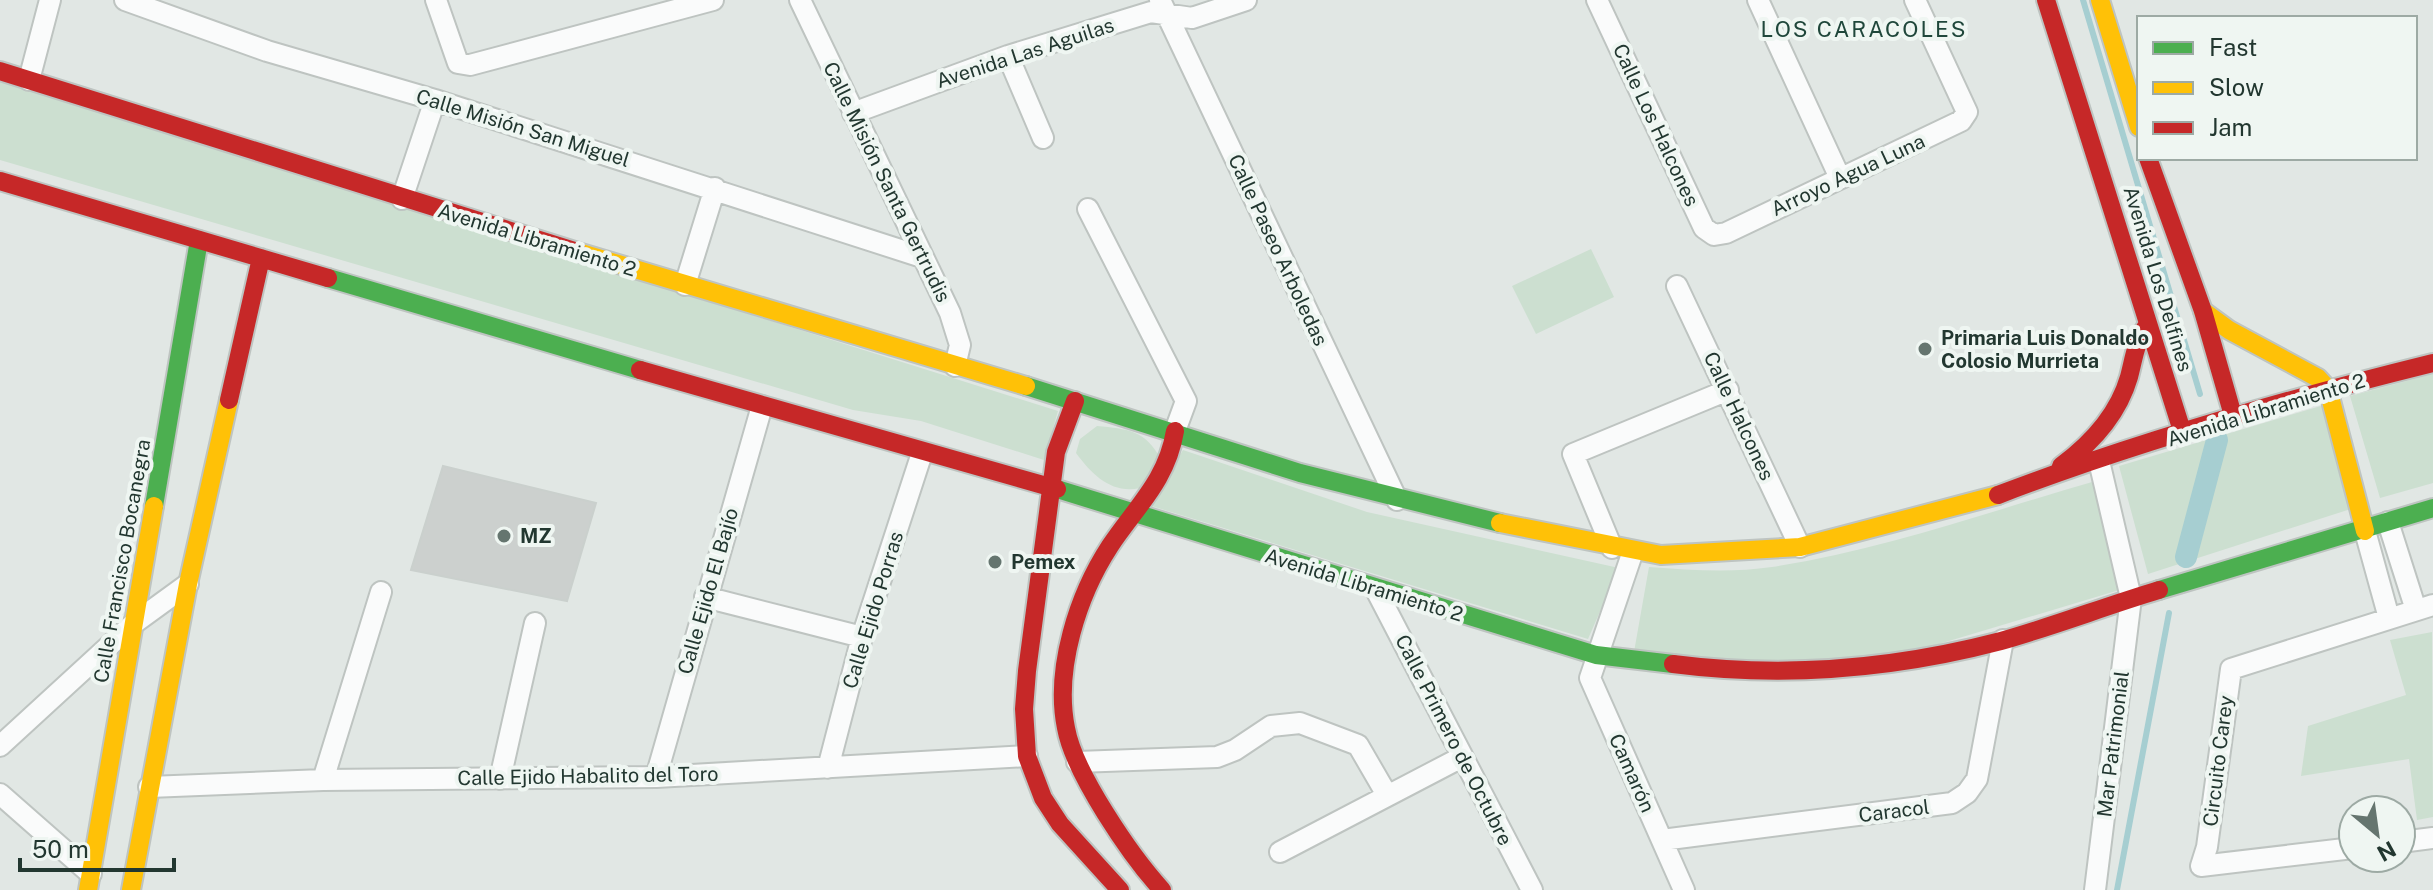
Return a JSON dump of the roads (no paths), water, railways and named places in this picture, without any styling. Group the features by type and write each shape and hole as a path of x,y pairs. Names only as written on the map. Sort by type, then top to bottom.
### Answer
{"main road":[{"name":"Avenida Los Delfines","path":"2046,0 2183,434"},
{"path":"2100,0 2137,120"},
{"name":"Avenida Libramiento 2","path":"0,71 402,199 1397,500 1612,548 1661,555 1800,547 1993,497 2048,476 2328,389 2433,363"},
{"name":"Avenida Los Delfines","path":"2149,160 2203,311 2234,419"},
{"name":"Avenida Libramiento 2","path":"0,181 922,453 1052,487 1376,590 1596,655 1735,672 1800,672 1935,656 2003,640 2131,598 2365,531 2433,508"},
{"name":"Calle Francisco Bocanegra","path":"90,882 199,240"},
{"path":"131,890 188,584 261,258"},
{"path":"2203,311 2229,330 2318,378 2328,389 2365,531"},
{"path":"2048,476 2089,446 2114,411 2128,380 2137,337 2148,324"},
{"path":"1075,401 1056,452 1027,671 1024,709 1027,756 1043,798 1060,824 1120,890"},
{"path":"1162,890 1134,857 1077,762 1066,728 1066,673 1090,588 1106,553 1131,514 1165,477 1173,454 1175,431"}],"street":[{"path":"29,80 50,0"},
{"name":"Calle Misión San Miguel","path":"125,0 267,51 715,188 922,257"},
{"path":"436,0 453,54 458,63 470,65 705,1"},
{"name":"Calle Misión Santa Gertrudis","path":"800,0 922,257 960,345 955,366"},
{"name":"Avenida Las Aguilas","path":"853,113 1008,56 1164,7 1192,18 1246,0"},
{"name":"Calle Los Halcones","path":"1597,0 1704,228 1714,235 1726,233"},
{"path":"1758,0 1840,178"},
{"name":"Arroyo Agua Luna","path":"1726,233 1961,121 1967,112 1915,0"},
{"name":"Calle Paseo Arboledas","path":"1164,7 1397,500"},
{"path":"1008,56 1043,138"},
{"path":"402,199 435,100"},
{"path":"685,285 715,188"},
{"path":"1088,209 1186,401 1175,431"},
{"name":"Calle Halcones","path":"1677,286 1800,547"},
{"path":"1612,548 1573,454 1728,390"},
{"name":"Calle Ejido El Bajío","path":"656,777 762,406"},
{"name":"Calle Ejido Porras","path":"828,768 862,637 922,453"},
{"path":"2099,461 2131,598"},
{"path":"2365,531 2389,618 2425,607 2388,522"},
{"path":"1596,655 1633,551"},
{"path":"0,746 133,624 188,584"},
{"name":"Calle Primero de Octubre","path":"1376,590 1531,890"},
{"path":"323,780 381,592"},
{"path":"705,597 862,637"},
{"name":"Mar Patrimonial","path":"2095,890 2131,598"},
{"name":"Circuito Carey","path":"2337,850 2201,866 2207,847 2231,669 2389,618"},
{"path":"500,779 535,623"},
{"name":"Caracol","path":"1662,840 1952,803 1967,793 1977,779 2003,640"},
{"name":"Camarón","path":"1596,655 1590,678 1684,890"},
{"path":"1077,762 1217,757 1235,750 1271,726 1300,723 1358,745 1387,795"},
{"name":"Calle Ejido Habalito del Toro","path":"149,787 323,780 656,777 1027,756"},
{"path":"1280,852 1462,757"},
{"path":"0,794 90,882"},
{"path":"1131,890 1134,857"}],"waterway":[{"path":"2083,0 2200,394"},
{"path":"2186,557 2217,440"},
{"path":"2117,890 2169,613"}],"place":[{"name":"Primaria Luis Donaldo Colosio Murrieta","path":"1925,349"},
{"name":"MZ","path":"504,536"},
{"name":"Pemex","path":"995,562"}],"district":[{"name":"LOS CARACOLES","path":"1864,29"}]}
